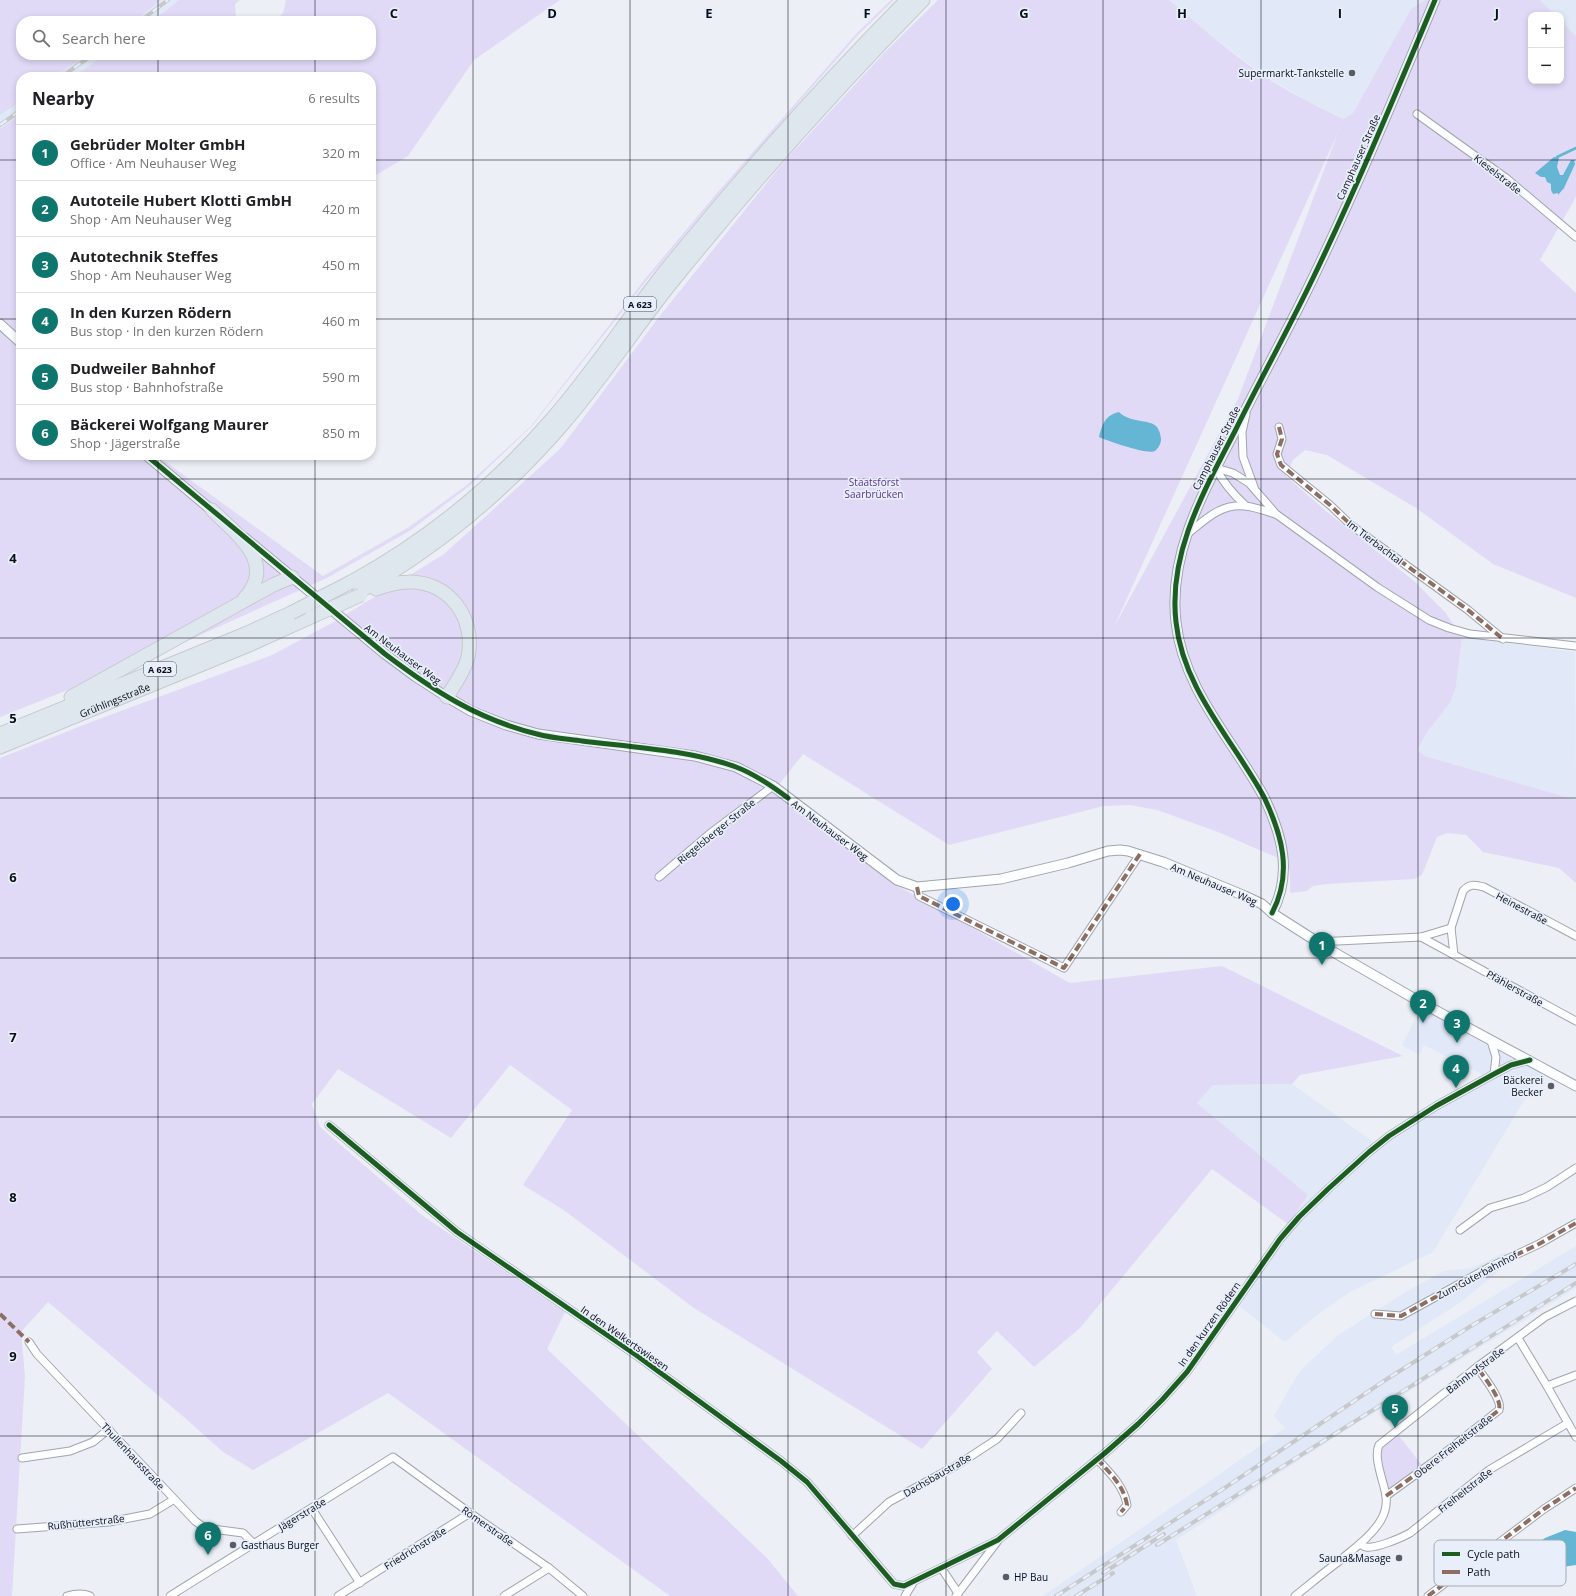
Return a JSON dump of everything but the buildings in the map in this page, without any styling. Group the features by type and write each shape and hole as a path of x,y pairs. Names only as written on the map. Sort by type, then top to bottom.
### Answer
{"highway":[{"name":"A 623","path":"0,734 245,634 293,619 357,590 393,558 433,530 471,500 504,471 554,417 666,271 750,170 804,108 907,0"},
{"name":"A 623","path":"293,619 311,617 405,564 479,508 512,478 563,424 675,278 758,177 832,95 923,0"},
{"path":"212,510 248,546 255,558 257,576 254,585 250,592 235,606"},
{"path":"27,722 273,585 292,577"},
{"path":"357,590 392,583 418,582 441,591 452,599 461,610 467,622 470,636 468,658 464,669 447,697"},
{"name":"Grühlingsstraße","path":"0,747 293,619"}],"street":[{"name":"Camphauser Straße","path":"1272,913 1281,893 1284,872 1283,854 1276,825 1257,784 1197,690 1183,656 1178,638 1176,622 1175,593 1179,562 1186,536 1201,497 1313,278 1369,156 1435,0"},
{"name":"Kieselstraße","path":"1417,114 1506,178 1576,237"},
{"path":"0,324 16,338"},
{"path":"1247,406 1242,432 1243,457 1256,491"},
{"name":"Im Tierbachtal","path":"1279,427 1282,439 1277,454 1281,465 1330,505 1352,526 1468,610 1503,639"},
{"name":"Am Neuhauser Weg","path":"152,460 385,654 416,677 447,697 488,718 538,734 695,756 736,767 773,786 897,880 917,887 1001,879 1108,851 1120,850 1140,854 1262,904 1272,913 1317,942 1422,1003 1576,1086"},
{"path":"1216,468 1232,473 1249,483 1276,514 1377,588 1429,620 1470,634 1503,639 1576,646"},
{"path":"1216,468 1231,492 1246,506"},
{"path":"1186,536 1219,510 1228,507 1246,506 1276,514"},
{"name":"Riegelsberger Straße","path":"659,877 712,832 773,786"},
{"path":"917,887 919,896 1064,968 1140,854"},
{"name":"Heinestraße","path":"1451,928 1463,891 1467,886 1471,885 1484,887 1576,936"},
{"path":"1317,942 1421,937 1451,928 1454,955"},
{"name":"Pfählerstraße","path":"1421,937 1576,1021"},
{"path":"1491,1041 1496,1058 1494,1074"},
{"name":"In den kurzen Rödern","path":"894,1584 904,1586 913,1583 998,1540 1098,1459 1143,1419 1176,1385 1280,1239 1345,1172 1389,1136 1428,1110 1511,1065 1530,1060"},
{"name":"In den Welkertswiesen","path":"329,1125 458,1232 636,1355 781,1461 807,1482 894,1584"},
{"path":"1460,1230 1490,1208 1524,1198 1547,1187 1576,1168"},
{"name":"Zum Güterbahnhof","path":"1374,1314 1401,1316 1490,1267 1539,1244 1576,1223"},
{"name":"Bahnhofstraße","path":"1386,1496 1377,1458 1377,1449 1380,1445 1477,1367 1545,1318 1576,1301"},
{"path":"1518,1338 1576,1437"},
{"name":"Thullenhausstraße","path":"29,1342 37,1354 194,1521 205,1528 243,1533 254,1543"},
{"name":"Obere Freiheitstraße","path":"1386,1496 1434,1462 1499,1410 1500,1407 1498,1399 1477,1367"},
{"path":"1547,1386 1576,1375"},
{"name":"Dachsbaustraße","path":"852,1536 889,1502 959,1464 997,1438 1021,1413"},
{"name":"Freiheitstraße","path":"1360,1544 1365,1547 1371,1547 1410,1533 1489,1470 1568,1423"},
{"path":"22,1458 70,1451 93,1442 109,1429"},
{"name":"Jägerstraße","path":"170,1596 254,1543 312,1509 393,1457"},
{"name":"Römerstraße","path":"393,1457 548,1568 584,1596"},
{"path":"1098,1459 1116,1479 1121,1488 1127,1505 1122,1512"},
{"path":"1503,1540 1544,1509 1576,1488"},
{"path":"1295,1596 1360,1544 1375,1529 1382,1518 1386,1506 1386,1496"},
{"name":"Rußhütterstraße","path":"17,1529 108,1522 150,1514 173,1500"},
{"path":"312,1509 360,1582"},
{"name":"Friedrichstraße","path":"338,1596 470,1513"},
{"name":"In den kurzen Rödern","path":"957,1595 998,1540"},
{"path":"504,1596 548,1568"},
{"path":"942,1569 957,1595"},
{"path":"905,1596 913,1583"},
{"path":"1428,1596 1441,1586"},
{"path":"67,1596 86,1594 90,1596"}],"shaded area":[{"path":"161,0 179,0 159,16 141,16"},
{"path":"1169,0 1425,0 1411,9 1353,113 1344,119 1306,101 1264,75 1197,25"},
{"path":"1540,0 1576,0 1576,36 1564,24 1564,12 1552,12"},
{"path":"79,60 98,60 80,72 62,72"},
{"path":"16,104 16,118 0,129 0,115"},
{"path":"1462,637 1575,652 1576,800 1425,756 1417,750 1456,686"},
{"path":"1423,1004 1546,1070 1528,1094 1433,1252 1350,1292 1317,1315 1285,1342 1234,1302 1308,1195 1197,1103 1213,1085 1292,1084 1375,1143 1493,1080 1424,1045 1419,1055 1402,1045"},
{"path":"1576,1246 1576,1288 1332,1439 1176,1540 1197,1596 1043,1596 1285,1428 1274,1416 1289,1389 1301,1370 1337,1336 1407,1291 1444,1271 1472,1268 1506,1252 1510,1262 1461,1302 1391,1347 1396,1355"}],"green space":[{"path":"0,0 161,0 141,16 16,16 16,60 79,60 62,72 16,72 16,104 0,115"},
{"path":"179,0 240,0 235,4 236,16 159,16"},
{"path":"286,0 560,0 474,60 408,156 376,175 376,72 80,72 98,60 376,60 376,16 280,16 283,13"},
{"path":"891,0 894,0 857,36 718,195 647,280 532,426 468,487 411,530 327,578 158,654 0,717 0,129 16,118 16,460 163,460 323,576 409,527 467,485 531,426 645,279 717,193 856,34"},
{"name":"Staatsforst Saarbrücken","path":"938,0 1169,0 1215,39 1263,75 1302,98 1344,119 1353,113 1411,9 1425,0 1540,0 1552,12 1528,12 1528,84 1564,84 1564,24 1576,36 1576,197 1540,260 1576,293 1576,598 1493,564 1416,508 1327,455 1305,450 1293,460 1286,476 1327,512 1414,581 1445,612 1462,637 1456,686 1451,701 1428,731 1417,750 1425,756 1576,800 1576,883 1559,868 1483,852 1466,835 1448,833 1437,837 1422,875 1414,879 1327,884 1313,886 1307,891 1291,893 1290,872 1287,862 1218,832 1157,810 1130,805 1104,806 949,845 803,754 774,791 898,886 1070,983 1222,966 1403,1056 1300,1075 1292,1084 1213,1085 1197,1103 1308,1195 1288,1224 1212,1169 1080,1328 1034,1367 997,1331 977,1352 992,1369 922,1449 694,1308 565,1211 523,1185 572,1110 510,1065 451,1138 338,1069 312,1104 320,1127 423,1216 565,1312 547,1349 767,1558 798,1596 670,1596 388,1393 253,1470 223,1452 48,1302 21,1332 25,1376 12,1596 0,1596 0,758 91,722 272,655 332,623 444,554 560,449 659,317 781,165 884,53","holes":["1338,133 1238,399 1114,627"]},
{"path":"1399,1436 1422,1465 1389,1491 1381,1462 1381,1451 1386,1444"}],"water":[{"path":"1554,157 1559,158 1557,167 1560,175 1563,175 1571,160 1574,160 1575,164 1564,188 1558,195 1558,193 1553,194 1551,184 1547,182 1545,177 1541,177 1535,173"},
{"path":"1119,412 1128,418 1148,422 1156,426 1160,432 1161,440 1155,451 1151,452 1137,449 1099,437 1107,418 1114,413"},
{"path":"1565,1530 1576,1532 1576,1565 1566,1566 1566,1540 1542,1540"}],"waterway":[{"path":"1557,157 1576,148"}],"railway":[{"path":"147,16 168,0"},
{"path":"68,72 85,60"},
{"path":"0,125 16,114"},
{"path":"1056,1596 1223,1489 1387,1379 1471,1326 1576,1264"},
{"path":"1157,1545 1576,1283"},
{"path":"1103,1573 1164,1534"},
{"path":"1076,1596 1113,1573"}],"marked path":[{"path":"1279,427 1282,439 1277,454 1281,465 1330,505 1352,526 1468,610 1503,639"},
{"path":"917,887 919,896 1064,968 1140,854"},
{"path":"1375,1314 1401,1316 1490,1267 1539,1244 1576,1223"},
{"path":"0,1314 29,1342"},
{"path":"1386,1496 1433,1462 1499,1410 1498,1400 1495,1394 1477,1367"},
{"path":"1097,1459 1116,1480 1123,1492 1127,1505 1121,1512"},
{"path":"1503,1540 1544,1509 1576,1488"},
{"path":"1428,1596 1441,1586"}],"cycle path":[{"path":"1272,913 1282,883 1283,854 1280,840 1264,797 1211,713 1188,670 1176,622 1175,596 1177,571 1191,523 1201,500 1329,244 1376,140 1435,0"},
{"path":"152,460 385,654 439,692 475,712 515,728 542,735 660,750 718,761 750,773 788,798"},
{"path":"329,1125 457,1232 636,1355 781,1461 807,1482 894,1584 904,1586 998,1540 1105,1453 1138,1424 1187,1372 1280,1239 1299,1217 1369,1152 1389,1136 1436,1106 1511,1065 1530,1060"}],"place":[{"name":"Supermarkt-Tankstelle","path":"1352,73"},
{"name":"Gebrüder Molter GmbH","path":"1322,965"},
{"name":"Autoteile Hubert Klotti GmbH","path":"1423,1023"},
{"name":"Autotechnik Steffes","path":"1457,1043"},
{"name":"Bäckerei Becker","path":"1551,1086"},
{"name":"In den Kurzen Rödern","path":"1456,1088"},
{"name":"Dudweiler Bahnhof","path":"1395,1428"},
{"name":"Gasthaus Burger","path":"233,1545"},
{"name":"Bäckerei Wolfgang Maurer","path":"208,1555"},
{"name":"Sauna&Masage","path":"1399,1558"},
{"name":"HP Bau","path":"1006,1577"}]}
